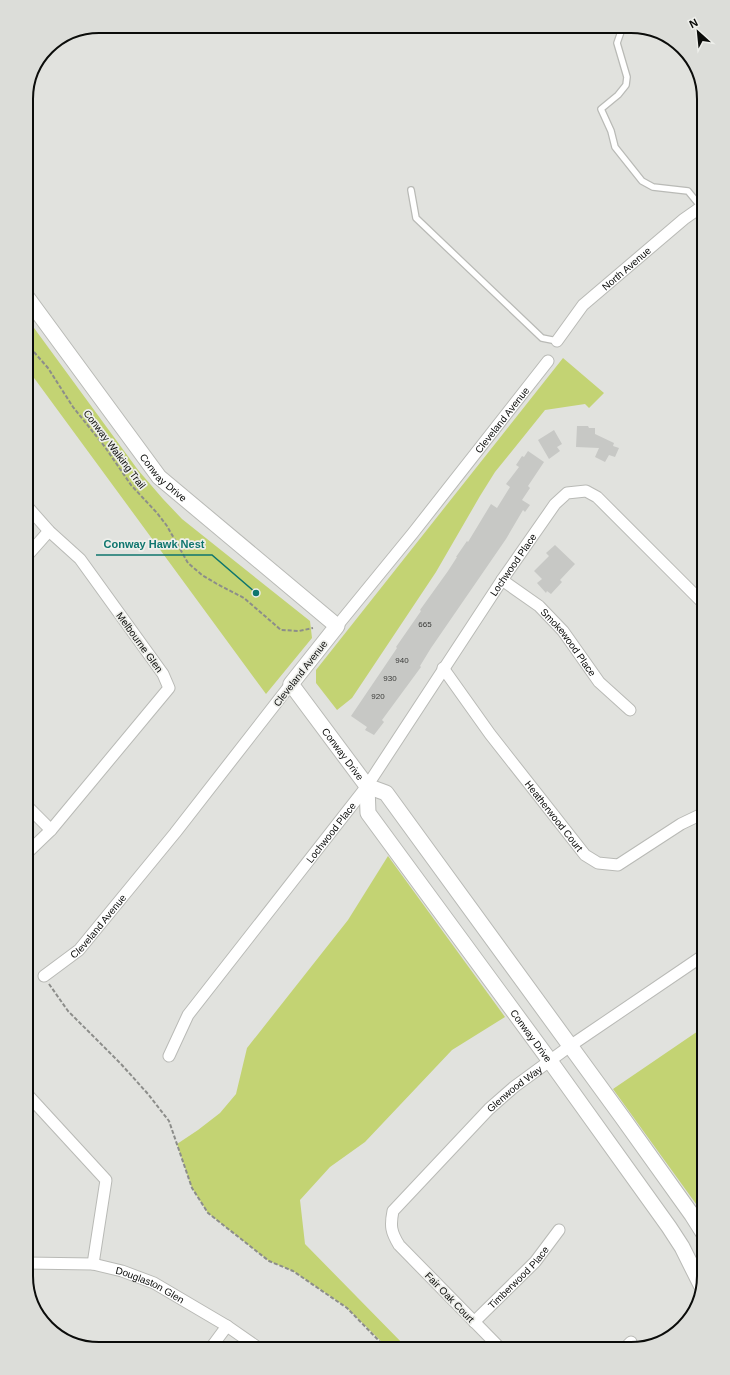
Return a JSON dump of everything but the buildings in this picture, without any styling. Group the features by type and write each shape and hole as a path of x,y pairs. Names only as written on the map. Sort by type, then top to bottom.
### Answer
{"street":[{"name":"North Avenue","path":"557,341 582,305 697,210"},
{"name":"Conway Drive","path":"33,306 159,477 337,626"},
{"name":"Cleveland Avenue","path":"44,976 79,950 156,856 548,361"},
{"name":"Lochwood Place","path":"169,1056 188,1015 367,786 502,580 555,504 566,493 586,491 597,497 697,597"},
{"name":"Melbourne Glen","path":"33,513 49,532 80,560 163,674 169,688 51,830 33,847"},
{"path":"33,549 49,532"},
{"name":"Smokewood Place","path":"502,580 539,606 563,630 599,682 630,710"},
{"name":"Heatherwood Court","path":"443,668 490,734 580,849 585,855 598,863 618,864 681,824 697,816"},
{"name":"Conway Drive","path":"291,684 367,786 386,794 688,1208 697,1223"},
{"name":"Conway Drive","path":"367,786 368,813 550,1060 682,1247 697,1277"},
{"path":"33,812 51,830"},
{"name":"Glenwood Way","path":"399,1245 393,1235 390,1223 393,1211 489,1109 514,1087 550,1060 697,960"},
{"path":"33,1100 106,1180 93,1264"},
{"name":"Timberwood Place","path":"474,1322 535,1262 559,1230"},
{"name":"Fair Oak Court","path":"399,1245 494,1342"},
{"name":"Douglaston Glen","path":"33,1263 93,1264 122,1271 154,1283 227,1326 250,1342"},
{"path":"215,1342 227,1326"}],"lane":[{"path":"621,33 617,43 627,77 626,85 618,95 601,109 611,131 615,147 642,181 653,187 688,191 697,201"},
{"path":"411,190 416,218 542,338 557,341"}],"path":[{"name":"Conway Walking Trail","path":"33,351 48,368 73,407 105,448 131,485 167,526 188,563 202,575 244,598 281,630 299,631 313,628"},
{"path":"44,976 68,1011 121,1064 148,1094 169,1121 192,1188 208,1213 269,1261 293,1271 347,1308 380,1342"}],"green space":[{"path":"33,327 138,470 163,499 182,519 310,621 312,638 266,694 33,377"},
{"path":"563,358 604,393 589,408 585,404 545,410 495,472 436,572 352,698 337,710 316,683 316,670"},
{"path":"388,856 505,1017 452,1050 365,1142 330,1167 300,1200 305,1244 401,1342 382,1342 345,1306 293,1271 269,1261 208,1213 192,1188 177,1144 220,1113 236,1094 247,1048 348,920"},
{"path":"697,1032 697,1205 613,1089"}],"place":[{"name":"Conway Hawk Nest","path":"256,593"}]}
